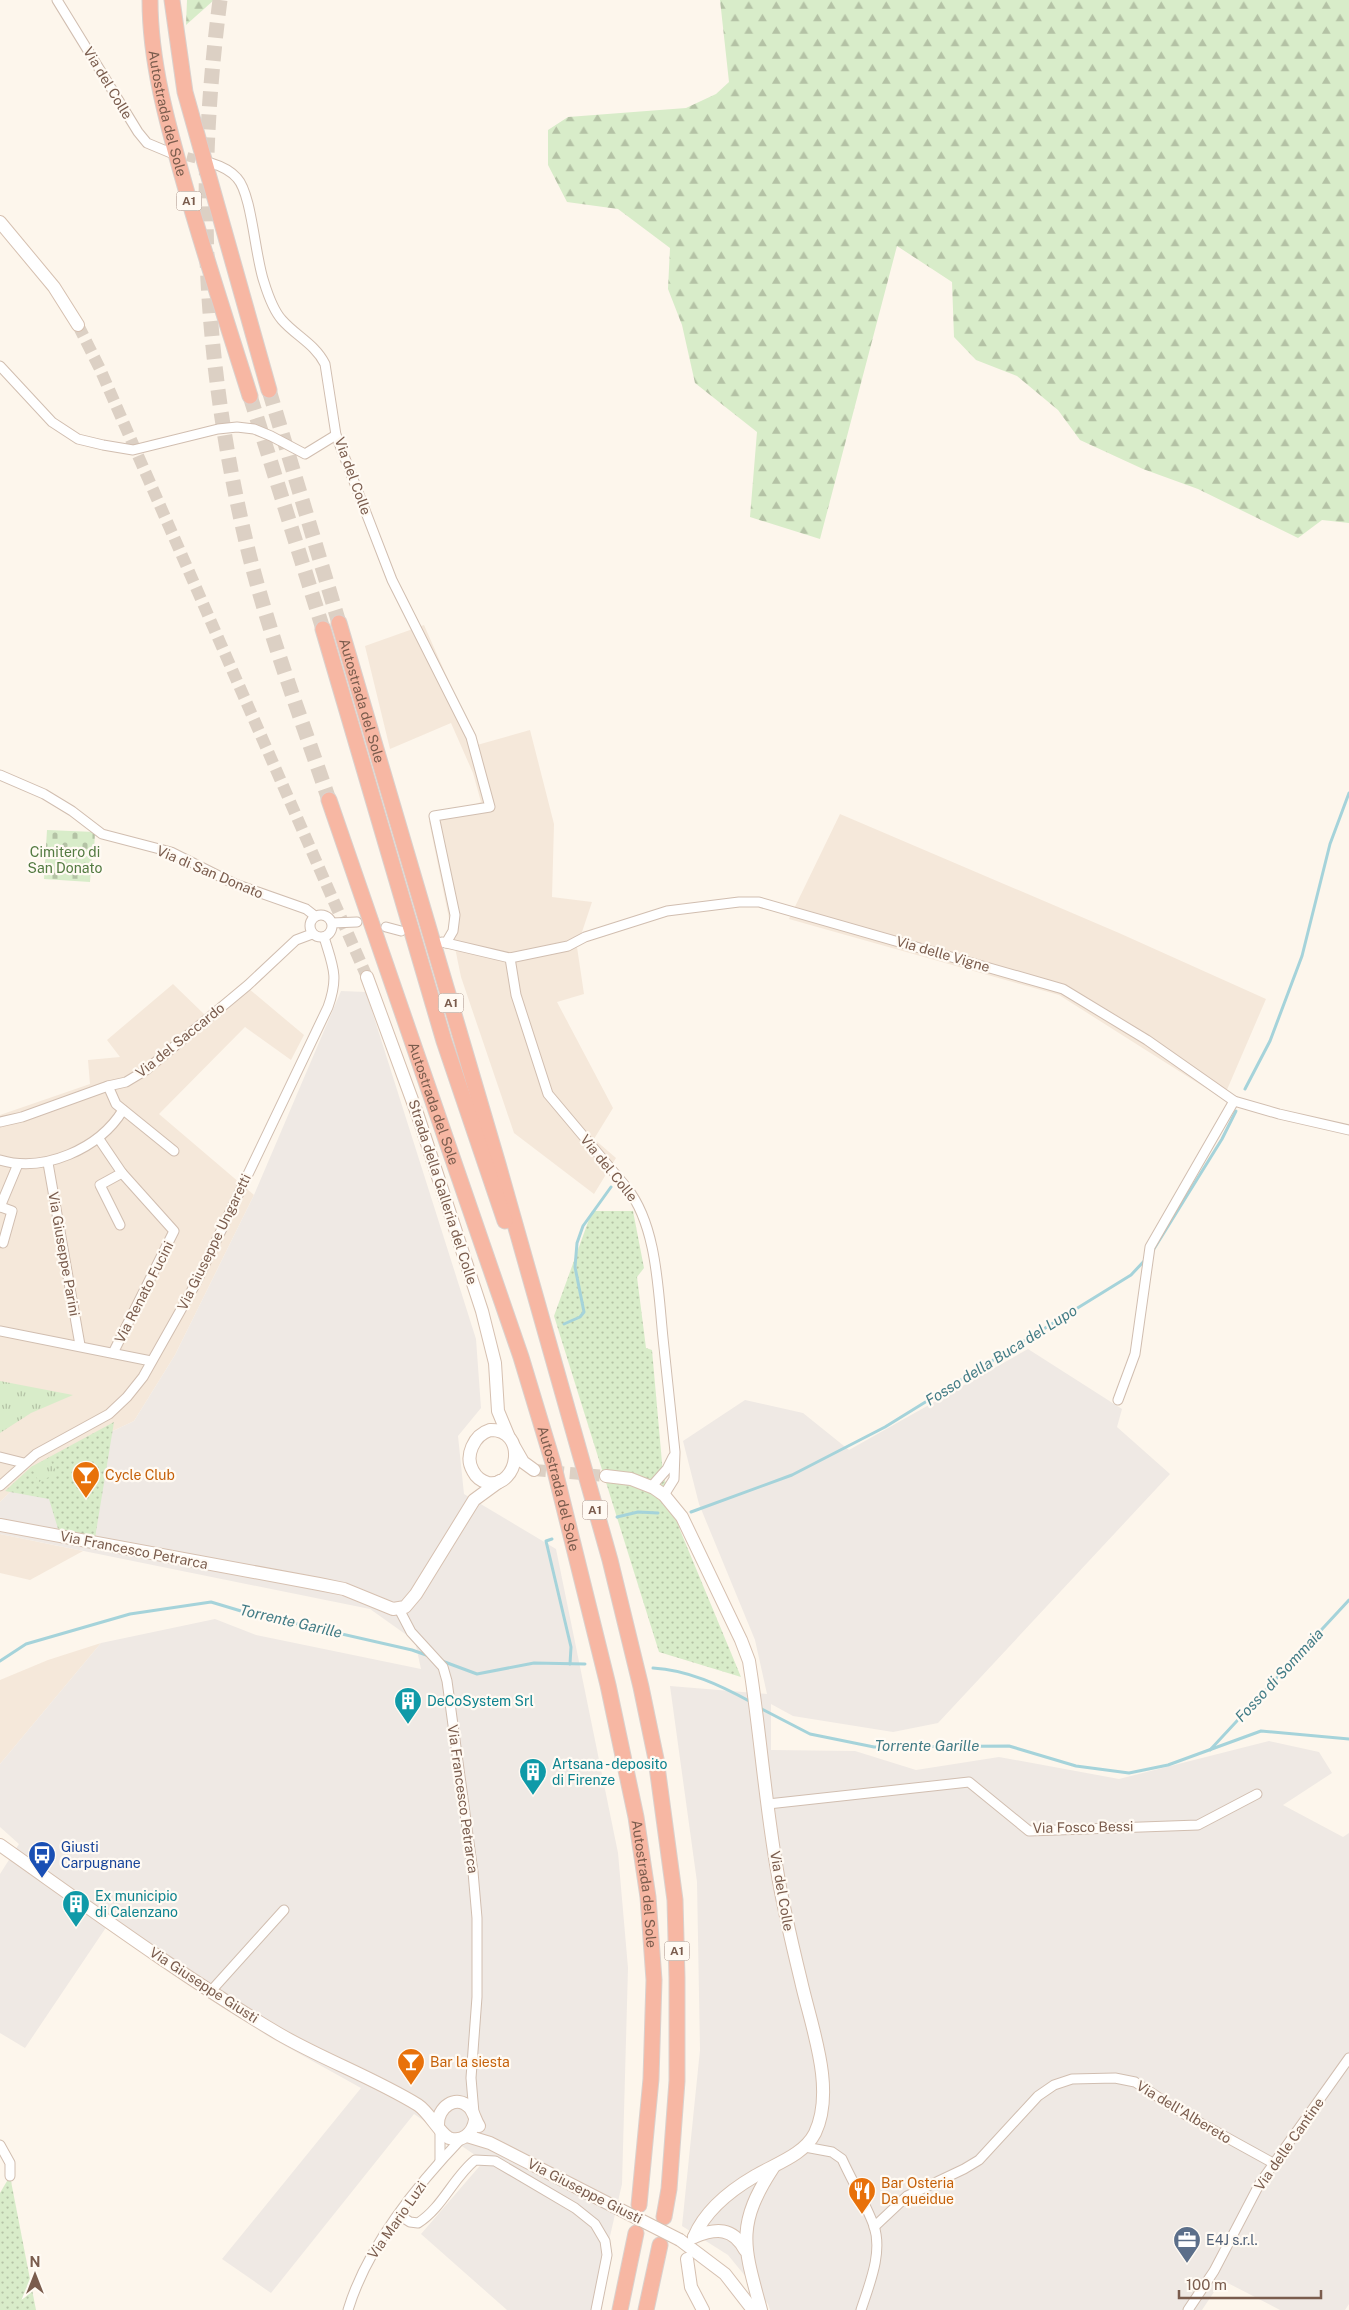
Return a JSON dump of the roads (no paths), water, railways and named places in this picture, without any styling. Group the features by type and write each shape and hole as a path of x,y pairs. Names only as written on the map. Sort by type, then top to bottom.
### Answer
{"highway":[{"name":"Autostrada del Sole","path":"150,0 156,65 168,126 205,255 250,396"},
{"name":"Autostrada del Sole","path":"172,0 187,100 268,390"},
{"name":"Autostrada del Sole","path":"339,623 498,1164 560,1384 630,1637 656,1759 675,1900 678,1978 677,2081 669,2189 664,2217"},
{"name":"Autostrada del Sole","path":"323,629 444,1042 560,1384"},
{"name":"Autostrada del Sole","path":"329,800 521,1357 553,1463 599,1643 636,1817 647,1888 654,1980 651,2078 640,2205"},
{"path":"620,2310 636,2233"},
{"path":"646,2310 660,2245"}],"main road":[{"path":"0,222 54,287 78,325"},
{"name":"Strada della Galleria del Colle","path":"367,977 418,1116 482,1311 495,1363 498,1411 508,1435"},
{"path":"474,1500 474,1474 470,1461 472,1447 474,1441 484,1432 498,1411"},
{"path":"474,1474 488,1483 534,1470 523,1462 508,1435 496,1430 484,1432"},
{"path":"399,1609 405,1607 416,1594 474,1500 505,1478 513,1463 514,1447"},
{"path":"606,1476 631,1479 651,1487 664,1495"},
{"name":"Via del Colle","path":"664,1495 682,1517 741,1640 749,1661 783,1907 821,2067 823,2090 820,2122 810,2142 805,2147"},
{"name":"Via Francesco Petrarca","path":"0,1526 320,1584 344,1589 387,1607 399,1609"},
{"name":"Via Giuseppe Giusti","path":"0,1845 211,1991 281,2035 418,2106 450,2138 464,2137 490,2143 680,2240 725,2274 753,2310"},
{"name":"Via Giuseppe Giusti","path":"418,2106 443,2107 460,2102 470,2108 490,2143"},
{"path":"439,2128 437,2118 443,2107"},
{"path":"464,2137 472,2131 474,2117"},
{"path":"746,2252 740,2240 734,2235 725,2232 705,2232 694,2237 705,2217 714,2208 754,2177 805,2147"},
{"path":"761,2310 746,2252 745,2240 749,2214 757,2195 774,2166"},
{"path":"687,2260 691,2287 703,2310"}],"street":[{"name":"Via del Colle","path":"57,0 138,132 148,143 171,152"},
{"name":"Via del Colle","path":"211,163 226,169 239,179 249,207 259,263 270,299 282,320 307,342 322,360 329,383 336,435 392,580 471,737 490,807 434,816 455,915 453,931 444,942 510,958 516,994 548,1094 637,1200 643,1212 658,1283 675,1452 674,1479 664,1495"},
{"path":"0,366 52,422 78,438 103,446 133,450 218,429 237,427 272,436 306,454 336,435"},
{"name":"Via di San Donato","path":"0,774 44,794 72,811 102,834 171,852 235,884 306,909 315,916"},
{"name":"Via delle Vigne","path":"510,958 568,946 585,937 667,911 739,902 759,902 1063,989 1147,1040 1234,1101 1279,1114 1349,1130"},
{"path":"332,923 330,933 324,937 312,934 309,924 315,916 324,915 332,923 356,922"},
{"path":"386,928 402,931"},
{"name":"Via del Saccardo","path":"0,1122 22,1117 108,1086 126,1082 146,1070 248,985 296,940 312,934"},
{"name":"Via Giuseppe Ungaretti","path":"0,1486 24,1463 47,1447 100,1421 109,1414 132,1390 151,1361 196,1282 328,1007 334,990 335,975 324,937"},
{"path":"108,1086 116,1104 174,1151"},
{"path":"1118,1400 1135,1354 1150,1247 1234,1101"},
{"path":"0,1160 18,1164 48,1163 99,1139 123,1110"},
{"path":"99,1139 122,1173 100,1185 120,1224"},
{"name":"Via Giuseppe Parini","path":"48,1163 80,1345"},
{"path":"3,1243 12,1211 1,1207 18,1164"},
{"name":"Via Renato Fucini","path":"113,1353 174,1231 122,1173"},
{"name":"Via Renato Fucini","path":"0,1331 80,1345 151,1361"},
{"path":"651,1487 667,1469 675,1452"},
{"path":"0,1457 24,1463"},
{"name":"Via Francesco Petrarca","path":"399,1609 411,1632 443,1668 447,1681 473,1872 477,1918 477,1996 471,2078 474,2117"},
{"name":"Via Fosco Bessi","path":"768,1804 969,1782 1030,1831 1198,1825 1257,1794"},
{"path":"211,1991 284,1910"},
{"name":"Via delle Cantine","path":"1188,2310 1214,2271 1260,2183 1349,2058"},
{"name":"Via dell'Albereto","path":"874,2227 907,2196 964,2169 978,2160 1038,2096 1054,2085 1072,2080 1115,2078 1135,2082 1184,2114 1273,2163"},
{"path":"439,2128 440,2161"},
{"name":"Via Mario Luzi","path":"348,2310 364,2268 379,2242 440,2161 464,2137"},
{"path":"0,2145 10,2163 10,2176"},
{"path":"805,2147 819,2148 832,2152 842,2159 874,2227 875,2258 862,2310"},
{"path":"399,2215 410,2222 418,2223 429,2217 470,2164 475,2160 495,2161 575,2208 595,2224 605,2241 607,2255 596,2310"}],"waterway":[{"name":"Fosso della Buca del Lupo","path":"1245,1089 1270,1041 1302,956 1330,844 1349,793"},
{"name":"Fosso della Buca del Lupo","path":"1152,1252 1222,1139 1236,1111"},
{"path":"564,1324 580,1317 584,1312 575,1267 577,1243 583,1226 611,1187"},
{"name":"Fosso della Buca del Lupo","path":"691,1512 792,1475 885,1427 1131,1275 1146,1259"},
{"name":"Fosso della Buca del Lupo","path":"617,1517 638,1512 658,1513"},
{"name":"Fosso della Buca del Lupo","path":"552,1539 546,1541 571,1647 570,1664"},
{"name":"Fosso di Sommaia","path":"1210,1750 1349,1600"},
{"name":"Torrente Garille","path":"0,1661 26,1644 130,1614 211,1602 241,1611 412,1650 429,1656"},
{"name":"Torrente Garille","path":"442,1661 477,1674 534,1663 585,1664"},
{"name":"Torrente Garille","path":"653,1668 666,1669 704,1679 751,1702"},
{"name":"Torrente Garille","path":"758,1707 810,1734 874,1747 1009,1746 1076,1766 1129,1773 1168,1765 1261,1731 1349,1739"}],"tunnel":[{"path":"220,0 212,71 206,210 213,347 222,415 234,484 257,585 286,677 329,800"},
{"path":"174,153 207,162"},
{"path":"78,325 100,369 367,977"},
{"path":"269,390 339,623"},
{"path":"250,396 323,629"},
{"path":"534,1470 606,1476"}],"place":[{"name":"Cycle Club","path":"86,1499"},
{"name":"DeCoSystem Srl","path":"408,1725"},
{"name":"Artsana - deposito di Firenze","path":"533,1796"},
{"name":"Giusti Carpugnane","path":"42,1879"},
{"name":"Ex municipio di Calenzano","path":"76,1928"},
{"name":"Bar la siesta","path":"411,2086"},
{"name":"Bar Osteria Da queidue","path":"862,2215"},
{"name":"E4J s.r.l.","path":"1187,2264"}],"park label":[{"name":"Cimitero di San Donato","path":"65,860"}]}
